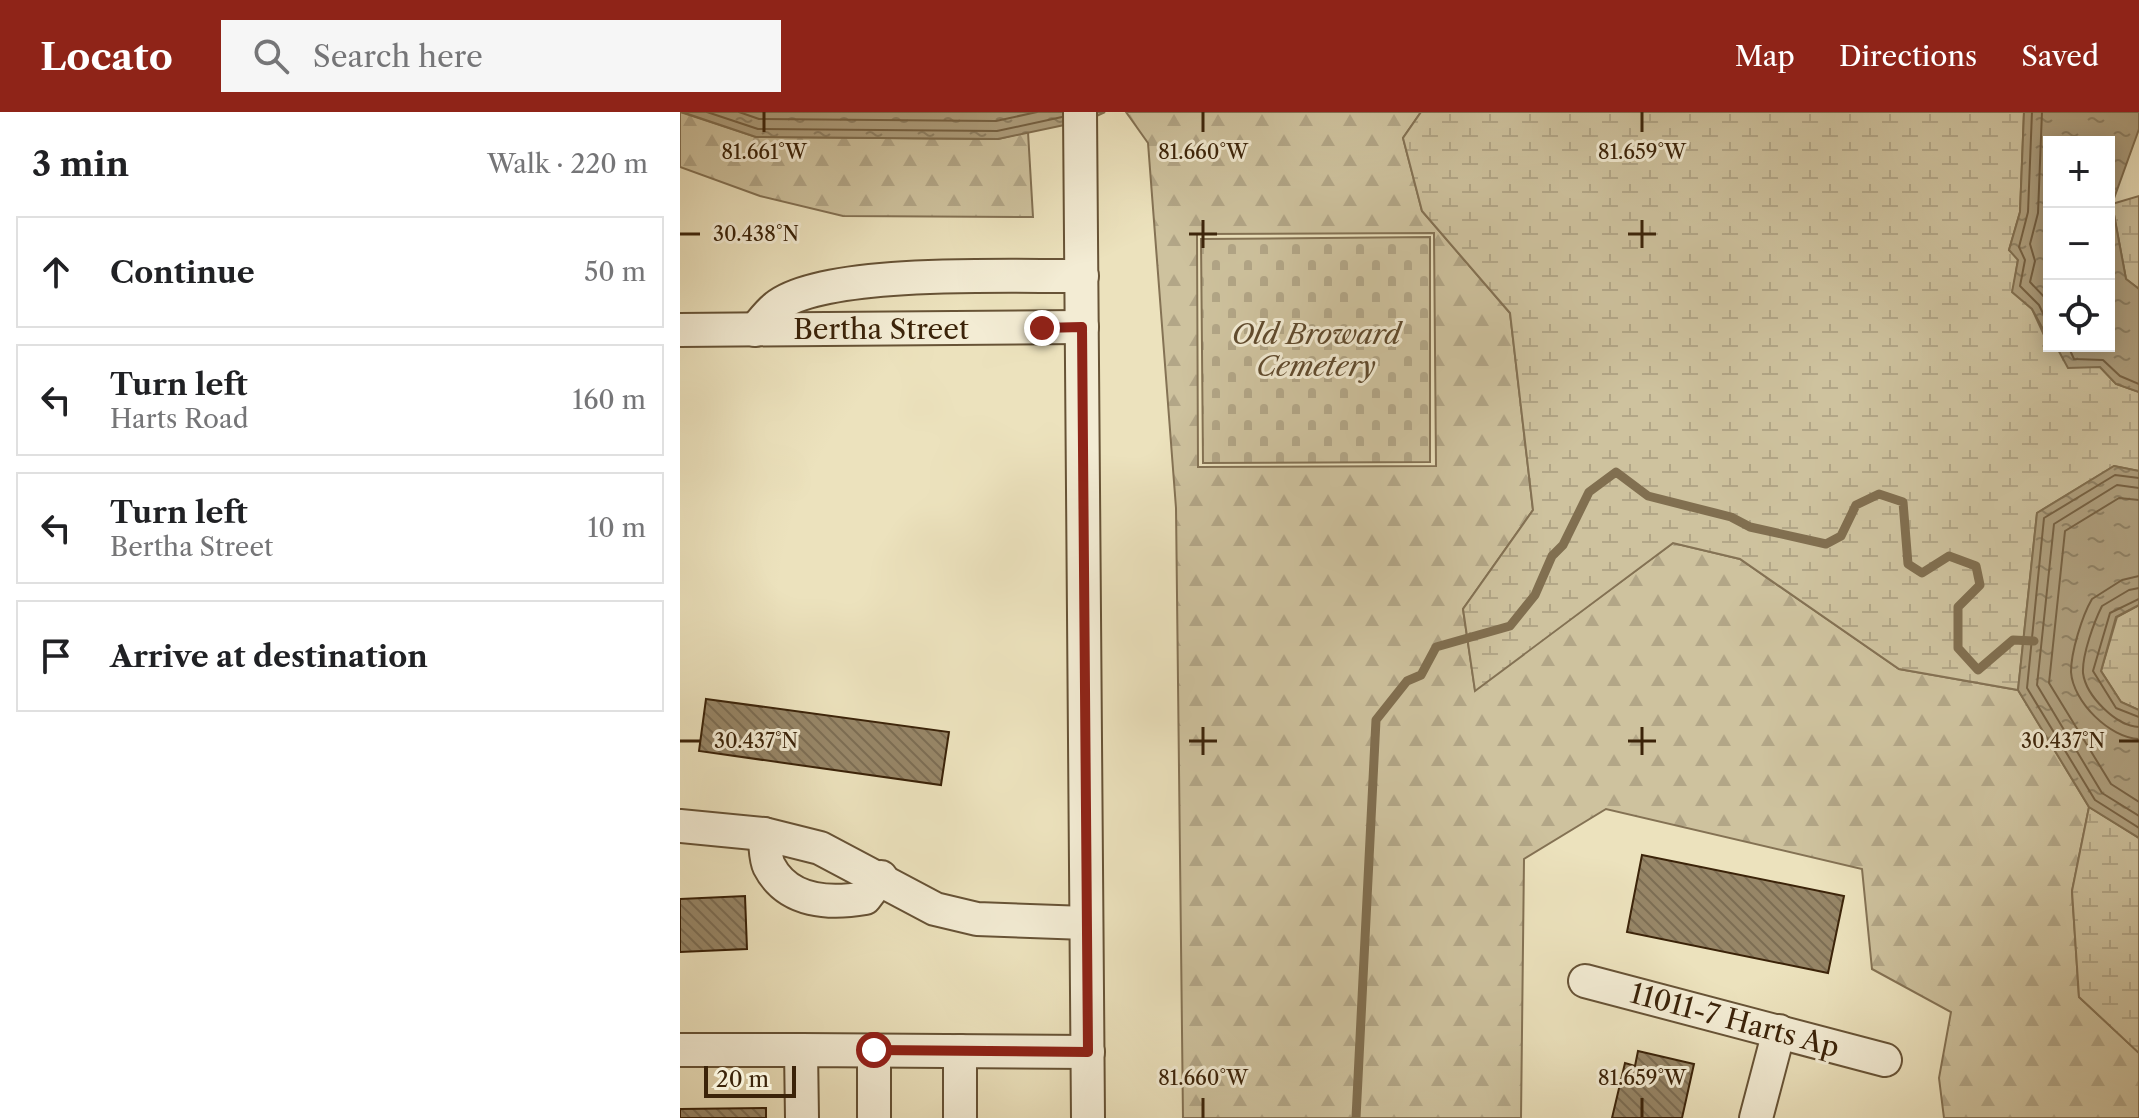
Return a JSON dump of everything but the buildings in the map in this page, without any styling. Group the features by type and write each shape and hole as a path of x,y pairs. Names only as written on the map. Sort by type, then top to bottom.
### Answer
{"street":[{"path":"1080,112 1088,1118"},
{"path":"755,330 777,305 817,291 874,279 1082,276"},
{"name":"Bertha Street","path":"680,330 1082,327"},
{"path":"680,826 764,834 820,848 881,877 935,909 977,919 1086,923"},
{"path":"764,834 769,865 786,886 809,899 836,903 865,898 881,877"},
{"name":"11011-7 Harts Ap","path":"1585,981 1885,1060"},
{"path":"1756,1118 1779,1031"},
{"path":"680,1050 1088,1052"},
{"path":"801,1050 802,1118"},
{"path":"874,1050 874,1118"},
{"path":"960,1051 960,1118"}],"green space":[{"path":"680,112 756,137 998,139 1028,132 1033,217 843,216 760,196 680,167"},
{"path":"1126,112 1421,112 1403,138 1422,211 1510,313 1533,510 1463,609 1475,690 1673,543 1740,559 1899,669 2018,690 2089,807 2072,891 2079,997 2139,1053 2139,1118 1944,1118 1939,1078 1951,1012 1872,969 1862,869 1606,809 1524,859 1521,1118 1183,1118 1176,508 1148,143","holes":["1434,233 1436,466 1198,467 1197,234"]},
{"path":"1421,112 2024,112 2020,212 2009,250 2018,259 2013,292 2032,309 2043,333 2043,352 2064,352 2100,367 2116,384 2139,392 2139,471 2114,466 2037,513 2018,690 1899,669 1740,559 1673,543 1475,691 1463,609 1533,510 1510,313 1422,211 1403,138"},
{"path":"2139,196 2139,289 2126,279 2115,220 2115,203"},
{"name":"Old Broward Cemetery","path":"1430,237 1430,462 1203,463 1201,239"},
{"path":"2139,605 2139,710 2121,702 2101,671 2117,617"},
{"path":"2089,807 2139,838 2139,1053 2079,997 2072,891"}],"water":[{"path":"682,112 1105,112 1088,120 998,139 756,137"},
{"path":"2024,112 2139,112 2139,129 2115,196 2115,136 2043,136 2043,329 2032,309 2012,292 2018,260 2009,250 2020,212"},
{"path":"2115,220 2126,279 2139,289 2139,392 2116,384 2100,367 2068,368 2059,352 2115,352"},
{"path":"2114,466 2139,471 2139,605 2116,617 2101,671 2121,702 2139,710 2139,838 2089,807 2018,690 2037,513"}],"waterway":[{"path":"1356,1118 1376,720 1407,681 1421,675 1436,647 1510,626 1535,595 1552,556 1563,545 1589,492 1616,472 1648,496 1731,517 1750,527 1826,544 1841,536 1856,505 1879,494 1903,502 1908,564 1922,573 1949,556 1976,566 1980,585 1958,607 1958,648 1978,670 2013,640 2034,641"}],"route":[{"path":"874,1050 1088,1052 1082,327 1042,328"}]}
